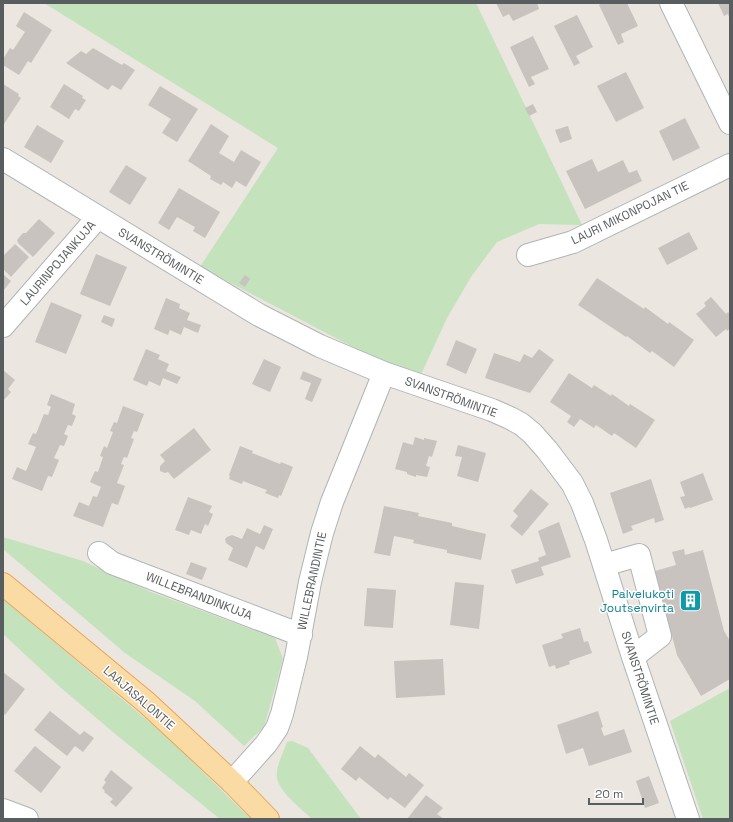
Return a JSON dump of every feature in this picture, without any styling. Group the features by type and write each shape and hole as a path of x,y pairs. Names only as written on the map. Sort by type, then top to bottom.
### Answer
{"main road":[{"name":"LAAJASALONTIE","path":"3,584 147,703 232,782 268,819"}],"street":[{"path":"671,3 730,123"},
{"name":"SVANSTRÖMINTIE","path":"3,159 259,315 320,346 384,373 492,410 521,424 532,433 572,483 582,503 688,819"},
{"name":"LAURI MIKONPOJAN TIE","path":"528,255 573,242 730,165"},
{"name":"LAURINPOJANKUJA","path":"3,326 98,217"},
{"name":"WILLEBRANDINTIE","path":"232,782 266,744 277,728 293,671 310,582 322,534 332,502 384,373"},
{"name":"WILLEBRANDINKUJA","path":"99,553 112,562 301,635"},
{"path":"604,565 639,555 660,636 633,657"},
{"path":"3,810 27,819"}],"green space":[{"path":"44,3 476,3 582,225 539,224 497,242 471,277 447,318 418,381 200,267 278,148"},
{"path":"3,537 83,561 151,592 275,638 283,659 264,727 244,746 195,701 125,653 3,549"},
{"path":"3,599 166,736 251,819 220,819 60,687 3,634"},
{"path":"730,688 730,819 703,819 670,721"},
{"path":"292,741 308,748 361,819 312,819 289,798 280,785 277,778 277,772 287,742"}],"building":[{"path":"496,3 537,3 539,9 513,21 509,14 503,17"},
{"path":"602,3 627,3 638,26 621,34 624,42 618,45 599,5"},
{"path":"718,3 730,3 730,20 728,14 724,16"},
{"path":"24,12 52,30 31,63 28,61 19,75 3,65 3,59 10,48 13,50 25,32 16,26"},
{"path":"577,15 593,47 576,56 580,63 574,66 554,26"},
{"path":"533,36 549,69 531,77 535,84 529,87 510,47"},
{"path":"93,48 122,65 124,63 135,70 121,90 112,85 108,90 66,63 81,51 86,54"},
{"path":"626,72 644,108 616,122 597,86"},
{"path":"3,84 19,94 18,96 21,98 4,124 3,123"},
{"path":"64,84 83,96 82,98 86,100 79,111 75,109 69,119 50,107"},
{"path":"160,86 198,109 177,142 162,133 171,119 148,105"},
{"path":"533,104 537,112 529,116 525,108"},
{"path":"685,118 700,148 673,161 659,131"},
{"path":"211,124 229,136 219,153 234,162 241,150 261,162 246,187 236,181 232,188 223,182 221,185 210,179 211,176 188,161"},
{"path":"37,125 64,141 51,163 24,147"},
{"path":"568,126 572,139 560,143 555,130"},
{"path":"592,159 598,172 623,160 629,173 637,170 642,181 585,209 566,171"},
{"path":"126,165 147,178 130,205 109,192"},
{"path":"179,188 220,212 205,238 193,231 195,227 177,217 169,230 158,223"},
{"path":"39,219 55,233 33,257 18,243 17,240"},
{"path":"689,232 698,249 667,265 658,248"},
{"path":"15,244 29,257 11,277 3,269 3,256"},
{"path":"96,254 127,267 110,306 80,294"},
{"path":"3,274 11,281 3,291"},
{"path":"245,275 250,279 245,287 239,283"},
{"path":"597,278 644,309 645,307 668,324 669,322 694,340 674,367 652,351 650,353 627,336 626,337 578,305"},
{"path":"711,297 726,314 728,312 730,314 730,328 727,331 726,329 716,337 696,314 706,306 704,303"},
{"path":"166,298 180,304 179,308 190,313 187,320 201,325 198,333 184,327 181,335 170,330 168,335 154,329"},
{"path":"51,302 82,315 66,354 35,342"},
{"path":"104,315 115,319 112,327 101,322"},
{"path":"456,340 477,349 466,374 446,365"},
{"path":"146,349 160,355 158,359 169,364 166,371 181,377 177,384 163,378 160,386 149,381 147,386 133,380"},
{"path":"539,349 554,360 530,393 485,378 494,353 520,362 524,354 532,358"},
{"path":"264,359 281,367 270,392 252,384"},
{"path":"3,370 15,380 8,389 11,392 4,400"},
{"path":"303,371 322,379 312,402 305,399 311,383 300,379"},
{"path":"569,373 592,388 594,385 611,396 612,394 629,406 630,404 655,420 636,448 614,433 612,436 596,425 594,428 580,419 574,427 567,422 571,416 550,402"},
{"path":"51,394 75,404 72,414 76,416 72,426 68,425 64,434 68,436 64,446 60,445 54,458 59,460 52,477 48,476 42,491 12,479 17,467 26,471 36,447 28,444 33,433 36,434 44,414 48,415 51,407 47,405"},
{"path":"123,406 144,414 137,432 134,431 131,438 134,439 127,458 124,457 121,464 124,465 117,483 125,486 118,505 112,503 103,527 73,516 79,502 89,506 93,496 97,497 101,487 90,482 95,471 98,472 103,457 100,456 104,446 107,448 113,432 110,431 114,422 117,423"},
{"path":"194,428 211,450 174,479 168,472 165,473 160,471 160,466 165,461 160,455"},
{"path":"415,437 424,440 424,438 437,441 432,457 429,456 426,466 430,467 427,477 416,475 416,477 407,474 407,472 395,469 403,442 413,445"},
{"path":"458,445 486,453 478,482 457,476 462,457 455,456"},
{"path":"240,446 253,451 252,453 280,464 281,462 293,467 281,496 279,495 278,498 265,493 267,490 243,481 242,484 229,479 229,475"},
{"path":"703,473 713,500 685,509 680,497 685,496 680,482"},
{"path":"651,479 664,520 655,523 654,518 631,526 633,530 623,534 610,493"},
{"path":"531,489 549,504 522,536 510,526 518,516 513,511"},
{"path":"188,497 212,506 209,512 213,514 208,526 205,524 201,534 191,530 189,535 175,530"},
{"path":"384,506 419,513 418,516 452,523 452,526 486,534 481,560 447,553 447,550 413,543 414,540 394,536 390,556 374,553"},
{"path":"559,522 571,557 541,567 544,575 516,584 511,570 539,561 538,558 546,555 538,531"},
{"path":"264,525 273,529 264,550 256,546 247,568 228,560 233,548 226,543 225,539 227,537 232,535 242,539 247,528 260,534"},
{"name":"Palvelukoti Joutsenvirta","path":"684,549 685,555 703,550 724,631 730,641 730,679 701,696 677,655 655,571 676,565 672,552"},
{"path":"191,562 207,568 202,580 186,574"},
{"path":"455,582 484,585 479,629 450,625"},
{"path":"367,588 396,590 393,628 364,626"},
{"path":"580,628 584,642 588,641 592,653 569,661 570,664 556,669 555,665 549,667 542,645 563,638 561,634"},
{"path":"443,659 445,695 396,698 394,661"},
{"path":"3,672 25,689 5,715 3,713"},
{"path":"50,711 80,735 84,731 94,738 83,752 75,746 67,756 34,730"},
{"path":"598,711 604,736 624,729 632,752 589,766 583,748 566,754 557,725"},
{"path":"35,746 61,767 41,793 14,771"},
{"path":"360,746 375,758 378,754 406,777 409,773 424,785 405,808 390,797 388,800 359,777 356,781 341,769"},
{"path":"111,770 133,788 116,807 110,802 113,799 104,792 105,791 102,788 106,782 104,780"},
{"path":"649,776 659,803 645,808 636,781"},
{"path":"426,795 443,808 437,814 444,819 407,819"}],"place":[{"name":"Palvelukoti Joutsenvirta","path":"690,601"}]}
